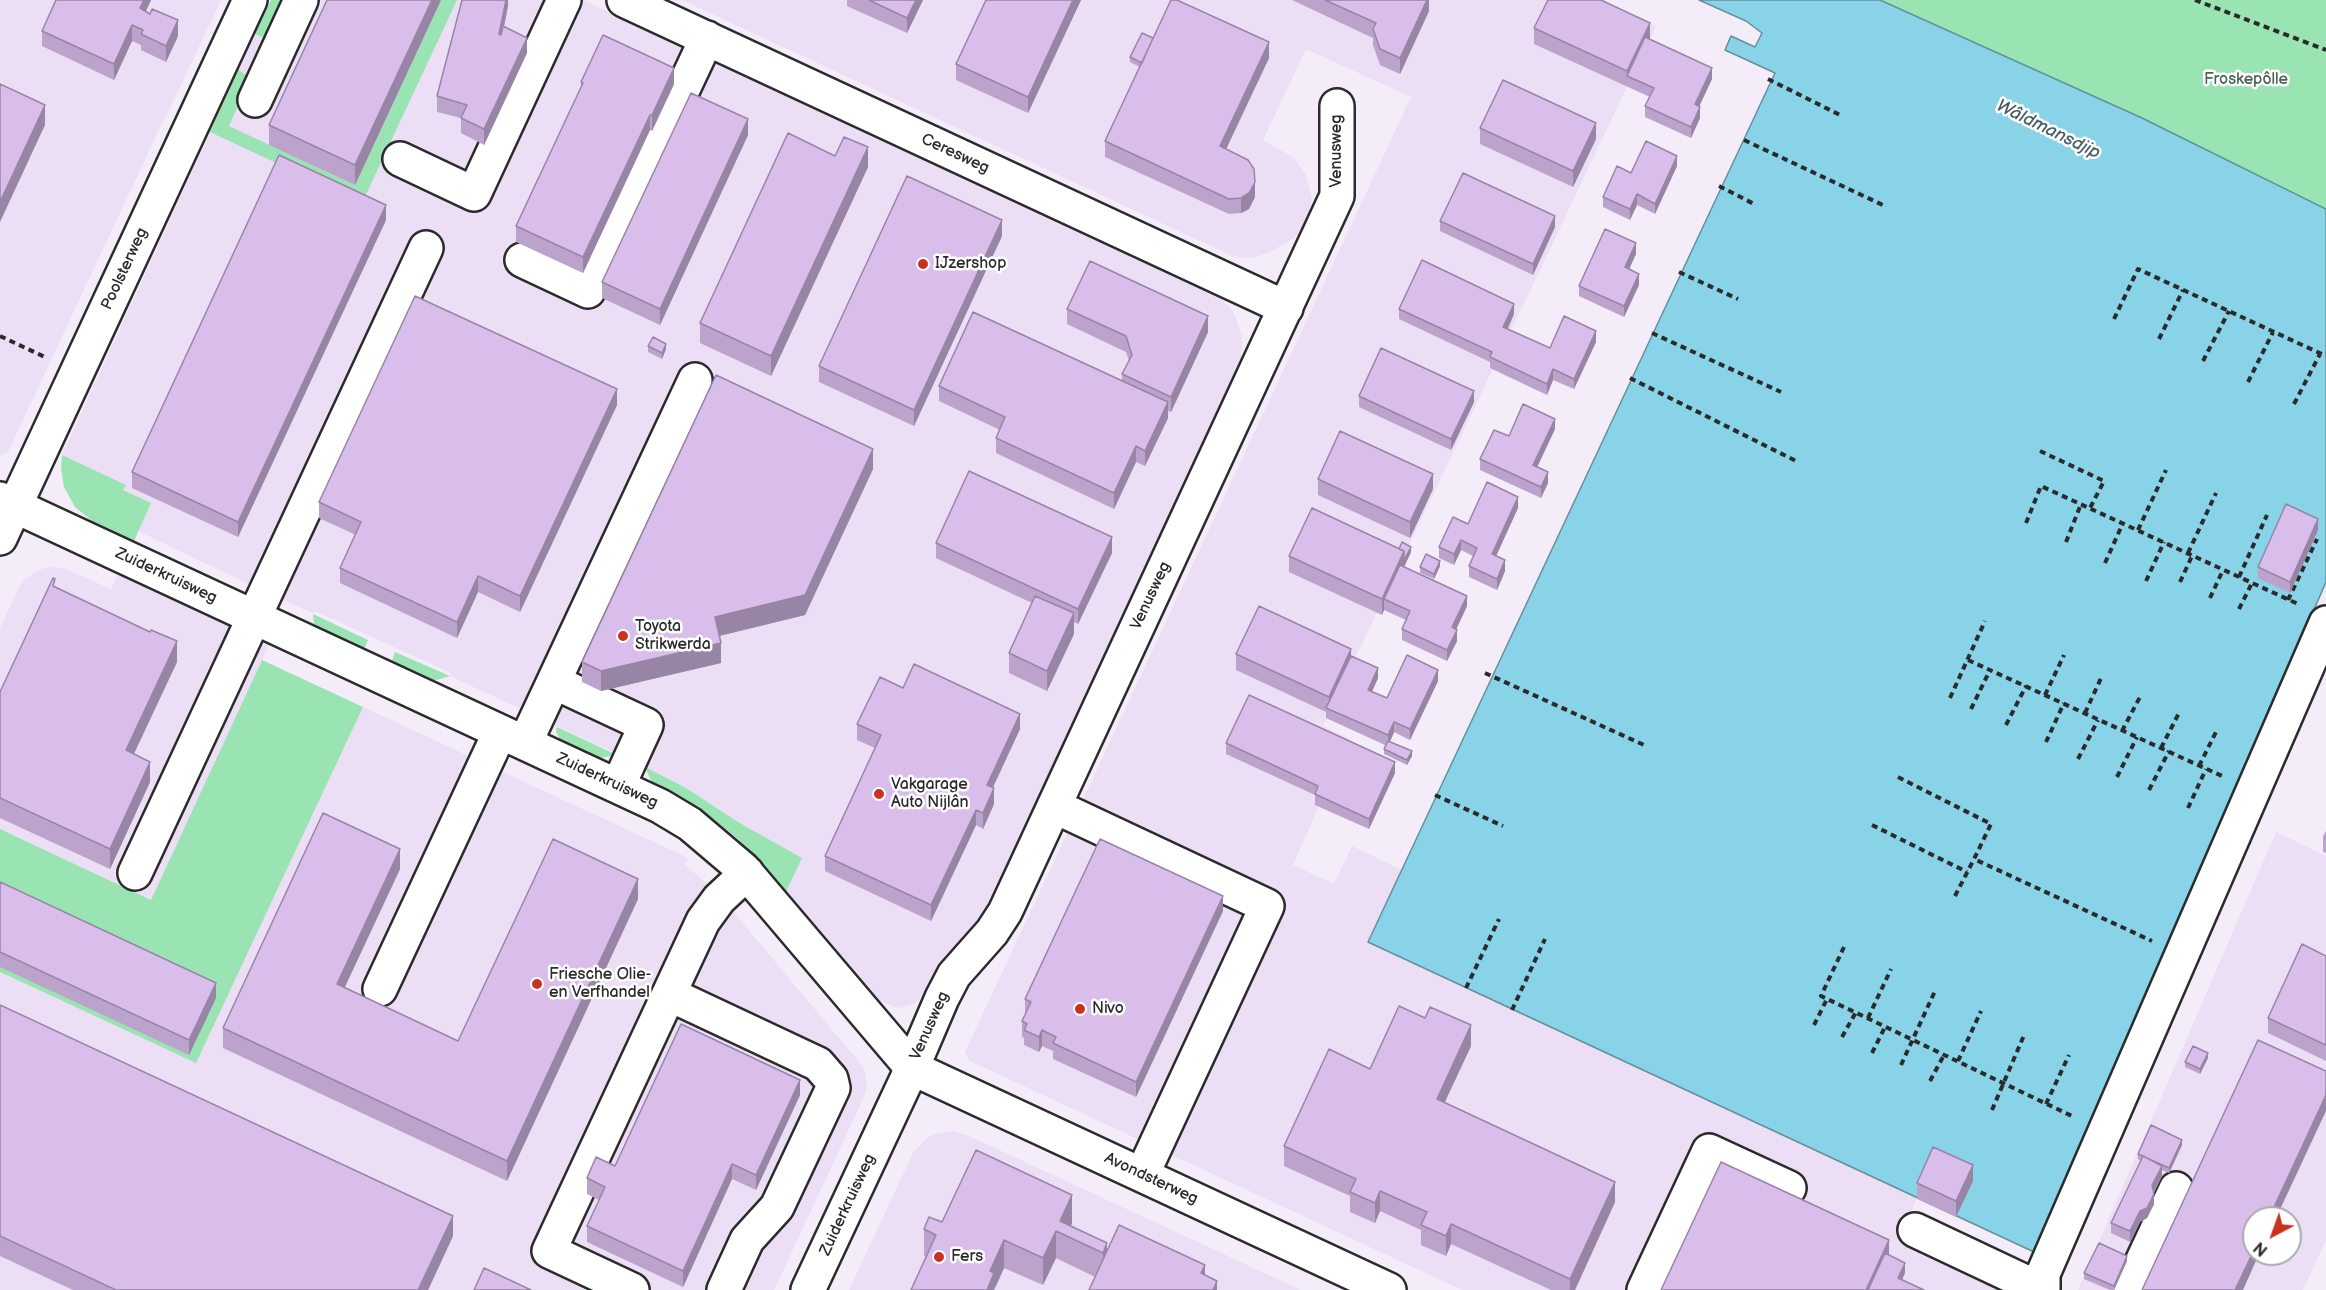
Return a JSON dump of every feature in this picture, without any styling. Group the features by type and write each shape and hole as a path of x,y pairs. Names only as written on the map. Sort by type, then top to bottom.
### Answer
{"street":[{"name":"Poolsterweg","path":"0,538 8,502 77,372 250,0"},
{"path":"255,100 301,0"},
{"path":"400,159 474,194 564,0"},
{"name":"Ceresweg","path":"624,0 1286,308"},
{"path":"522,260 588,291 707,38"},
{"path":"229,46 271,65"},
{"name":"Venusweg","path":"912,1068 954,975 992,932 1005,912 1337,196 1337,106"},
{"path":"135,873 426,248"},
{"path":"380,989 512,737 554,682 695,380"},
{"name":"Zuiderkruisweg","path":"8,502 660,806 690,824 747,873 912,1068 808,1290"},
{"path":"1915,1230 2042,1290 2043,1274 2253,791 2317,616"},
{"path":"554,682 646,725 618,786"},
{"path":"1054,806 1267,906 1142,1175"},
{"path":"632,1290 549,1251 703,921 719,899 747,873"},
{"path":"669,994 818,1064 831,1079 832,1088 777,1207 747,1240 724,1290"},
{"name":"Avondsterweg","path":"912,1068 1389,1290"},
{"path":"1644,1290 1709,1150 1789,1188"},
{"path":"2129,1290 2176,1189"}],"path":[{"path":"2195,0 2326,51"},
{"path":"1768,79 1840,115"},
{"path":"1744,140 1885,206"},
{"path":"1719,186 1756,205"},
{"path":"2114,319 2138,269 2326,356"},
{"path":"1679,272 1738,299"},
{"path":"2159,339 2183,290"},
{"path":"2203,361 2229,311"},
{"path":"2248,382 2273,332"},
{"path":"1652,333 1781,392"},
{"path":"0,336 77,372"},
{"path":"2294,404 2320,354"},
{"path":"1630,378 1798,462"},
{"path":"2040,451 2104,481 2090,508"},
{"path":"2138,530 2166,470"},
{"path":"2026,523 2041,486 2252,583 2317,616"},
{"path":"2187,553 2216,493"},
{"path":"2066,542 2082,504"},
{"path":"2239,577 2267,515"},
{"path":"2105,562 2123,523"},
{"path":"2288,600 2317,539"},
{"path":"2146,581 2164,542"},
{"path":"2180,582 2193,556"},
{"path":"2210,598 2223,570"},
{"path":"2239,609 2252,583"},
{"path":"1950,698 1985,621"},
{"path":"2045,695 2064,655"},
{"path":"1968,660 2253,791"},
{"path":"1971,710 1990,670"},
{"path":"1485,673 1644,745"},
{"path":"2085,713 2102,676"},
{"path":"2006,725 2026,686"},
{"path":"2122,730 2141,695"},
{"path":"2046,742 2064,703"},
{"path":"2162,748 2180,711"},
{"path":"2079,759 2098,720"},
{"path":"2199,765 2216,732"},
{"path":"2117,777 2137,737"},
{"path":"2149,790 2169,752"},
{"path":"2188,808 2206,769"},
{"path":"1898,777 1991,824 1955,896"},
{"path":"1435,795 1503,826"},
{"path":"1872,825 1967,872"},
{"path":"1974,859 2182,955"},
{"path":"1466,988 1498,919"},
{"path":"1512,1010 1545,939"},
{"path":"1844,947 1821,996 2105,1131"},
{"path":"1868,1018 1891,969"},
{"path":"1901,1065 1935,991"},
{"path":"1814,1025 1827,999"},
{"path":"1958,1061 1981,1011"},
{"path":"1842,1037 1856,1012"},
{"path":"1872,1053 1885,1027"},
{"path":"1992,1110 2025,1033"},
{"path":"1930,1081 1944,1055"},
{"path":"2046,1104 2069,1055"}],"shaded area":[{"path":"0,0 221,0 8,452 0,456"},
{"path":"271,0 583,0 1209,291 1230,308 1242,337 1238,369 988,906 972,930 945,959 925,994 913,1004 898,1008 881,1001 874,995 786,892 802,858 738,822 686,788 645,767 450,676 451,673 315,611 313,613 278,598 138,531 151,503 123,490 126,485 62,455"},
{"path":"682,0 1601,0 1656,26 1323,726 1349,738 1293,865 1334,884 1352,846 1402,870 1369,942 1917,1197 1899,1240 2002,1290 1462,1290 970,1061 965,1052 1411,97 1306,49 1263,140 1294,158 1306,175 1312,200 1307,222 1301,233 1269,253 1251,258 1238,257"},
{"path":"63,568 111,589 118,574 269,645 151,900 0,829 0,628 25,579 41,569"},
{"path":"363,707 688,858 685,865 717,892 864,1068 867,1086 864,1097 774,1290 0,1290 0,972 196,1063"},
{"path":"2276,832 2326,856 2326,1240 2303,1290 2078,1290"},
{"path":"952,1131 967,1135 1301,1290 849,1290 913,1153 928,1137"}],"green space":[{"path":"271,0 287,0 266,39 255,34"},
{"path":"441,0 457,0 362,203 210,132 238,70 251,78 229,126 355,185"},
{"name":"Froskepôlle","path":"1880,0 2326,0 2326,209 2142,118"},
{"path":"62,455 126,485 123,490 151,503 134,541 92,521 75,507 64,487 61,468"},
{"path":"313,614 368,640 365,647 362,648 314,624"},
{"path":"395,652 450,676 433,681 400,667 392,661"},
{"path":"262,660 363,707 196,1063 0,972 0,829 151,900"},
{"path":"557,727 617,755 600,758 560,740 556,731"},
{"path":"645,767 686,788 738,822 802,858 786,892 738,839 683,798 652,783"}],"water":[{"name":"Wâldmansdjip","path":"1699,0 1880,0 2142,118 2326,209 2326,582 2034,1252 1368,942 1775,73 1725,50 1731,36 1755,47 1762,33 1746,21"}],"building":[{"path":"56,0 144,0 140,8 150,14 152,9 178,20 166,46 141,34 143,30 132,25 114,64 42,31"},
{"path":"327,0 432,0 355,165 269,125"},
{"path":"462,0 506,0 499,34 501,35 503,26 527,38 484,129 461,118 467,105 437,96"},
{"path":"869,0 916,0 907,18"},
{"path":"986,0 1073,0 1028,97 956,64"},
{"path":"1171,0 1177,0 1269,42 1220,146 1248,160 1254,169 1255,182 1249,193 1241,198 1229,199 1105,141"},
{"path":"1325,0 1427,0 1400,58 1380,49 1373,29 1376,23"},
{"path":"1548,0 1601,0 1650,23 1627,71 1534,28"},
{"path":"1142,33 1153,38 1142,63 1130,57"},
{"path":"603,35 674,68 583,257 516,226"},
{"path":"1645,37 1712,68 1695,104 1700,107 1691,127 1645,106 1654,88 1627,76"},
{"path":"1503,80 1596,123 1573,171 1480,128"},
{"path":"0,84 45,105 0,202"},
{"path":"691,93 748,119 660,309 602,282"},
{"path":"788,133 835,156 844,137 868,147 771,356 700,323"},
{"path":"1646,141 1677,156 1655,204 1637,194 1630,209 1603,197 1617,166 1631,173"},
{"path":"279,155 386,205 238,522 132,472"},
{"path":"1463,173 1555,216 1533,264 1440,221"},
{"path":"907,176 1002,220 914,410 819,366"},
{"path":"1605,229 1636,243 1625,267 1639,274 1624,306 1579,286"},
{"path":"1422,260 1514,304 1503,327 1550,348 1564,316 1596,331 1574,379 1553,369 1547,384 1490,357 1492,352 1399,309"},
{"path":"1090,261 1208,316 1171,397 1122,374 1132,355 1126,336 1067,309"},
{"path":"415,296 617,389 520,596 478,576 457,622 340,568 361,522 319,502"},
{"path":"973,312 1168,402 1145,451 1136,446 1114,493 996,438 1005,417 939,386"},
{"path":"653,337 666,344 662,353 648,346"},
{"path":"1381,348 1474,391 1451,439 1359,396"},
{"path":"716,375 873,449 805,595 715,617 721,643 601,671 582,662"},
{"path":"1523,404 1555,419 1533,465 1548,472 1541,487 1480,459 1494,430 1509,436"},
{"path":"1340,431 1433,474 1410,522 1318,479"},
{"path":"969,471 1112,537 1078,609 936,543"},
{"path":"1487,482 1518,497 1492,554 1505,560 1497,579 1469,566 1477,548 1461,540 1454,554 1439,547 1453,517 1468,524"},
{"path":"2286,504 2318,519 2290,582 2258,567"},
{"path":"1312,508 1404,551 1382,599 1289,556"},
{"path":"1402,542 1411,547 1404,560 1404,551 1399,549"},
{"path":"1426,554 1440,561 1434,574 1420,567"},
{"path":"1400,565 1467,596 1452,627 1457,630 1447,650 1402,629 1410,611 1384,599"},
{"path":"53,578 55,579 53,586 150,632 151,630 177,641 126,750 150,762 110,849 0,798 0,692"},
{"path":"1035,596 1074,613 1047,671 1009,653"},
{"path":"1259,606 1351,649 1329,697 1236,654"},
{"path":"1407,655 1438,670 1410,729 1394,722 1388,735 1326,708 1351,656 1378,668 1368,690 1387,698"},
{"path":"914,664 1020,714 987,785 994,788 983,813 976,810 931,905 825,856 881,735 857,724 880,677 903,688"},
{"path":"1249,695 1395,762 1369,819 1315,794 1318,786 1226,743"},
{"path":"1388,741 1412,751 1407,760 1384,749"},
{"path":"323,813 400,849 337,984 458,1041 553,839 638,879 507,1161 223,1028"},
{"path":"1100,839 1223,896 1136,1082 1053,1043 1056,1037 1042,1030 1039,1037 1024,1030 1027,1024 1022,1021 1031,1002 1025,999"},
{"path":"0,882 216,983 189,1040 0,952"},
{"path":"2302,944 2326,956 2326,1045 2268,1018"},
{"path":"0,1005 453,1216 418,1290 116,1290 0,1236"},
{"path":"1399,1006 1425,1018 1430,1007 1471,1025 1437,1099 1615,1182 1570,1279 1451,1224 1446,1236 1421,1225 1427,1212 1380,1191 1375,1203 1350,1192 1356,1179 1284,1146 1329,1049 1370,1069"},
{"path":"681,1024 800,1080 756,1175 732,1164 683,1271 587,1226 605,1187 587,1178 596,1157 615,1166"},
{"path":"2258,1040 2326,1071 2326,1095 2275,1206 2242,1206 2242,1266 2246,1266 2235,1290 2142,1290"},
{"path":"2193,1046 2208,1053 2200,1069 2185,1062"},
{"path":"2151,1125 2182,1140 2169,1168 2138,1154"},
{"path":"1933,1147 1973,1165 1956,1201 1917,1183"},
{"path":"976,1150 1072,1195 1060,1221 1107,1243 1103,1253 1056,1231 1043,1258 1004,1240 990,1271 994,1273 987,1290 911,1290 936,1235 924,1229 929,1217 942,1222"},
{"path":"2143,1156 2162,1166 2152,1185 2154,1194 2147,1208 2140,1211 2130,1231 2111,1223"},
{"path":"1721,1162 1889,1240 1866,1290 1661,1290"},
{"path":"1119,1225 1205,1265 1201,1273 1217,1281 1213,1290 1089,1290"},
{"path":"2099,1243 2127,1256 2114,1286 2084,1273"},
{"path":"1885,1253 1905,1263 1898,1278 1924,1290 1868,1290"},
{"path":"484,1268 531,1290 474,1290"}],"place":[{"name":"IJzershop","path":"923,264"},
{"name":"Toyota Strikwerda","path":"623,636"},
{"name":"Vakgarage Auto Nijlân","path":"879,794"},
{"name":"Friesche Olie- en Verfhandel","path":"537,984"},
{"name":"Nivo","path":"1080,1009"},
{"name":"Fers","path":"939,1257"}]}
